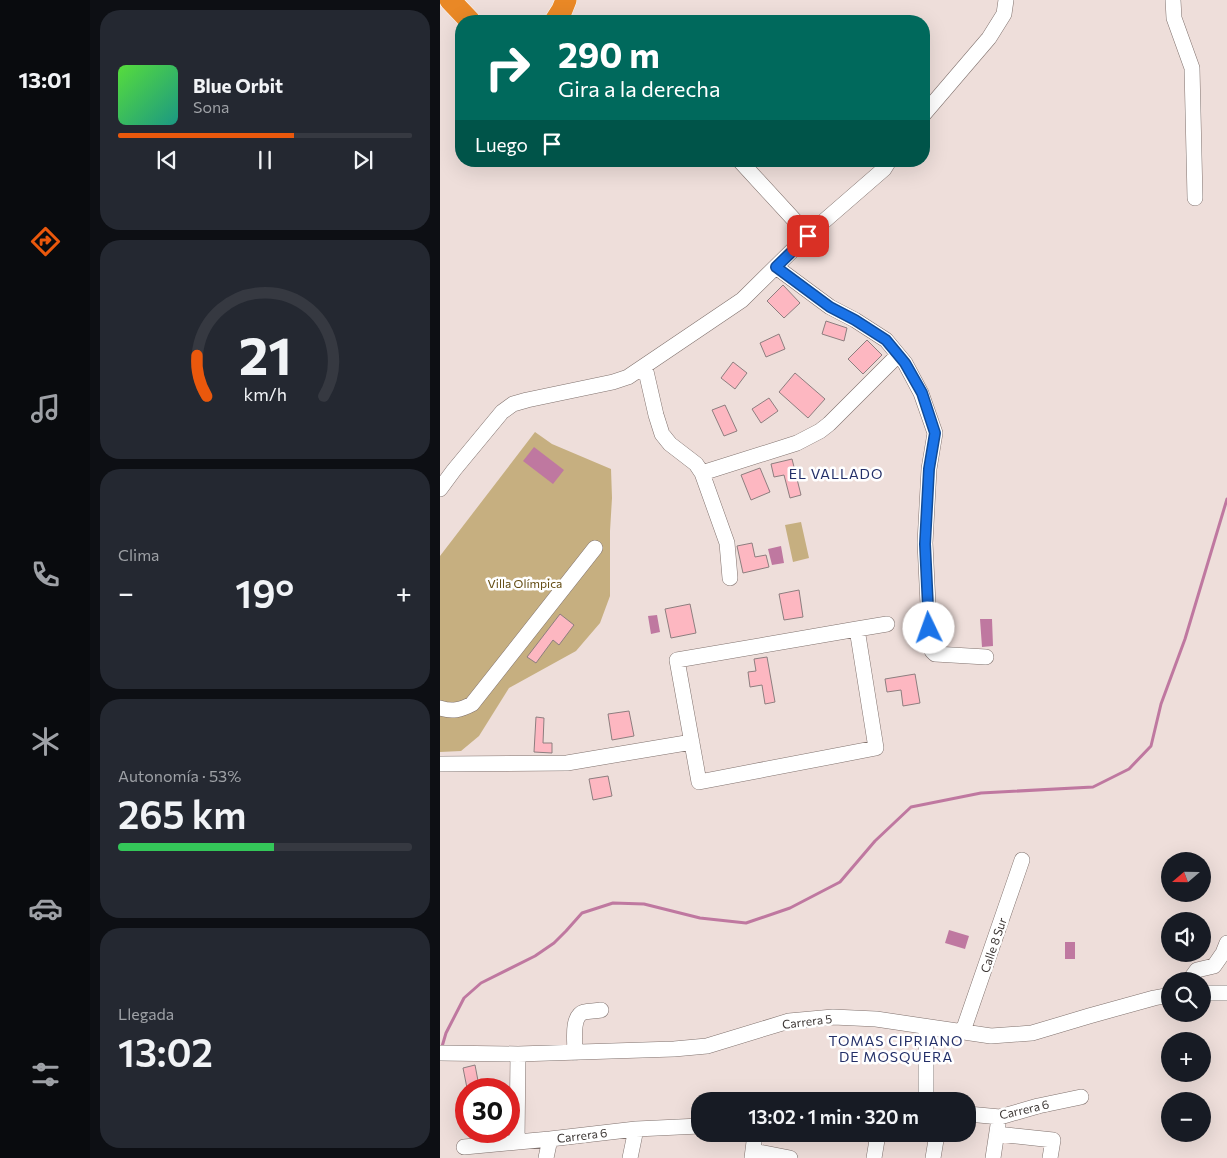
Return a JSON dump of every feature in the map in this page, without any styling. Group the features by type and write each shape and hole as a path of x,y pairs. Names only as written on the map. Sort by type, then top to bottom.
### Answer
{"highway":[{"path":"450,0 464,15"},
{"path":"559,15 566,0"}],"street":[{"path":"930,107 989,38 1004,14 1006,0"},
{"path":"1173,0 1174,18 1192,68 1195,198"},
{"path":"745,167 808,236"},
{"path":"440,489 502,412 513,404 621,380 645,367 742,300 808,236 885,167"},
{"path":"776,267 830,307 886,340 905,363 922,393 935,433 929,469 925,544 930,645 935,654 986,657"},
{"path":"702,473 797,443 820,431 898,355"},
{"path":"645,367 662,434 670,444 696,464 702,473 727,543 730,578"},
{"path":"440,708 455,711 472,704 595,548"},
{"path":"857,629 876,748 699,782 678,660 857,629 887,624"},
{"path":"440,764 567,763 692,742"},
{"name":"Calle 8 Sur","path":"963,1031 1022,860"},
{"path":"1196,972 1214,966 1227,943"},
{"path":"1211,993 1227,993"},
{"name":"Carrera 5","path":"440,1053 574,1053 707,1046 789,1020 824,1018 876,1019 991,1036 1032,1033 1161,997"},
{"path":"574,1053 575,1022 578,1016 582,1012 601,1010"},
{"path":"926,1027 926,1092"},
{"path":"518,1054 518,1078"},
{"name":"Carrera 6","path":"976,1115 1000,1117 1038,1106 1081,1097"},
{"path":"993,1158 1000,1117"},
{"name":"Carrera 6","path":"520,1142 636,1129 691,1126"},
{"path":"630,1158 636,1129"},
{"path":"997,1134 1053,1140 1050,1158"},
{"path":"546,1158 550,1139"},
{"path":"754,1142 752,1155 790,1158"},
{"path":"874,1158 877,1142"},
{"path":"933,1158 936,1142"},
{"name":"Carrera 6","path":"464,1147 490,1151 514,1143"}],"green space":[{"name":"Villa Olímpica","path":"535,432 552,444 611,469 610,596 600,623 576,651 509,688 479,736 461,751 440,752 440,556"},
{"path":"801,522 809,558 793,562 785,525"}],"shaded area":[{"path":"534,447 564,470 553,484 523,461"},
{"path":"781,546 784,563 772,565 768,549"},
{"path":"657,615 660,632 651,634 648,616"},
{"path":"980,619 992,619 993,646 982,647"},
{"path":"946,622 947,644 937,645 936,623"},
{"path":"949,930 969,936 965,949 945,943"},
{"path":"1065,942 1075,942 1075,959 1065,959"}],"building":[{"path":"783,285 800,303 784,318 767,301"},
{"path":"826,321 847,328 844,341 822,334"},
{"path":"779,334 785,349 766,357 760,343"},
{"path":"867,340 882,355 863,374 848,359"},
{"path":"733,362 747,373 735,389 721,378"},
{"path":"795,373 825,399 808,418 779,392"},
{"path":"769,398 778,411 761,423 752,409"},
{"path":"725,405 737,431 724,436 712,410"},
{"path":"792,459 801,495 790,498 784,475 774,477 771,464"},
{"path":"760,468 770,492 751,500 741,475"},
{"path":"752,543 755,557 766,555 769,567 743,573 737,546"},
{"path":"799,590 803,617 784,620 779,594"},
{"path":"690,604 696,633 671,638 665,609"},
{"path":"560,614 574,625 559,645 553,640 536,663 527,657"},
{"path":"767,657 775,702 765,704 762,685 750,687 748,672 756,671 754,659"},
{"path":"915,674 920,703 903,706 901,690 887,692 885,679"},
{"path":"629,711 634,736 612,740 608,714"},
{"path":"536,717 544,718 543,743 552,743 552,753 534,752"},
{"path":"608,776 612,796 593,800 589,779"},
{"path":"475,1065 477,1078 465,1078 463,1068"}],"waterway":[{"path":"441,1050 446,1033 464,998 481,983 535,956 554,943 582,913 613,903 644,904 700,918 746,923 790,908 840,882 875,841 911,807 981,793 1093,787 1129,769 1151,746 1161,704 1185,639 1227,499"}],"district":[{"name":"EL VALLADO","path":"836,473"},
{"name":"TOMAS CIPRIANO DE MOSQUERA","path":"896,1048"}],"route":[{"path":"808,236 776,267 830,307 886,340 905,363 922,393 933,424 935,433 929,469 925,544 929,628"}]}
